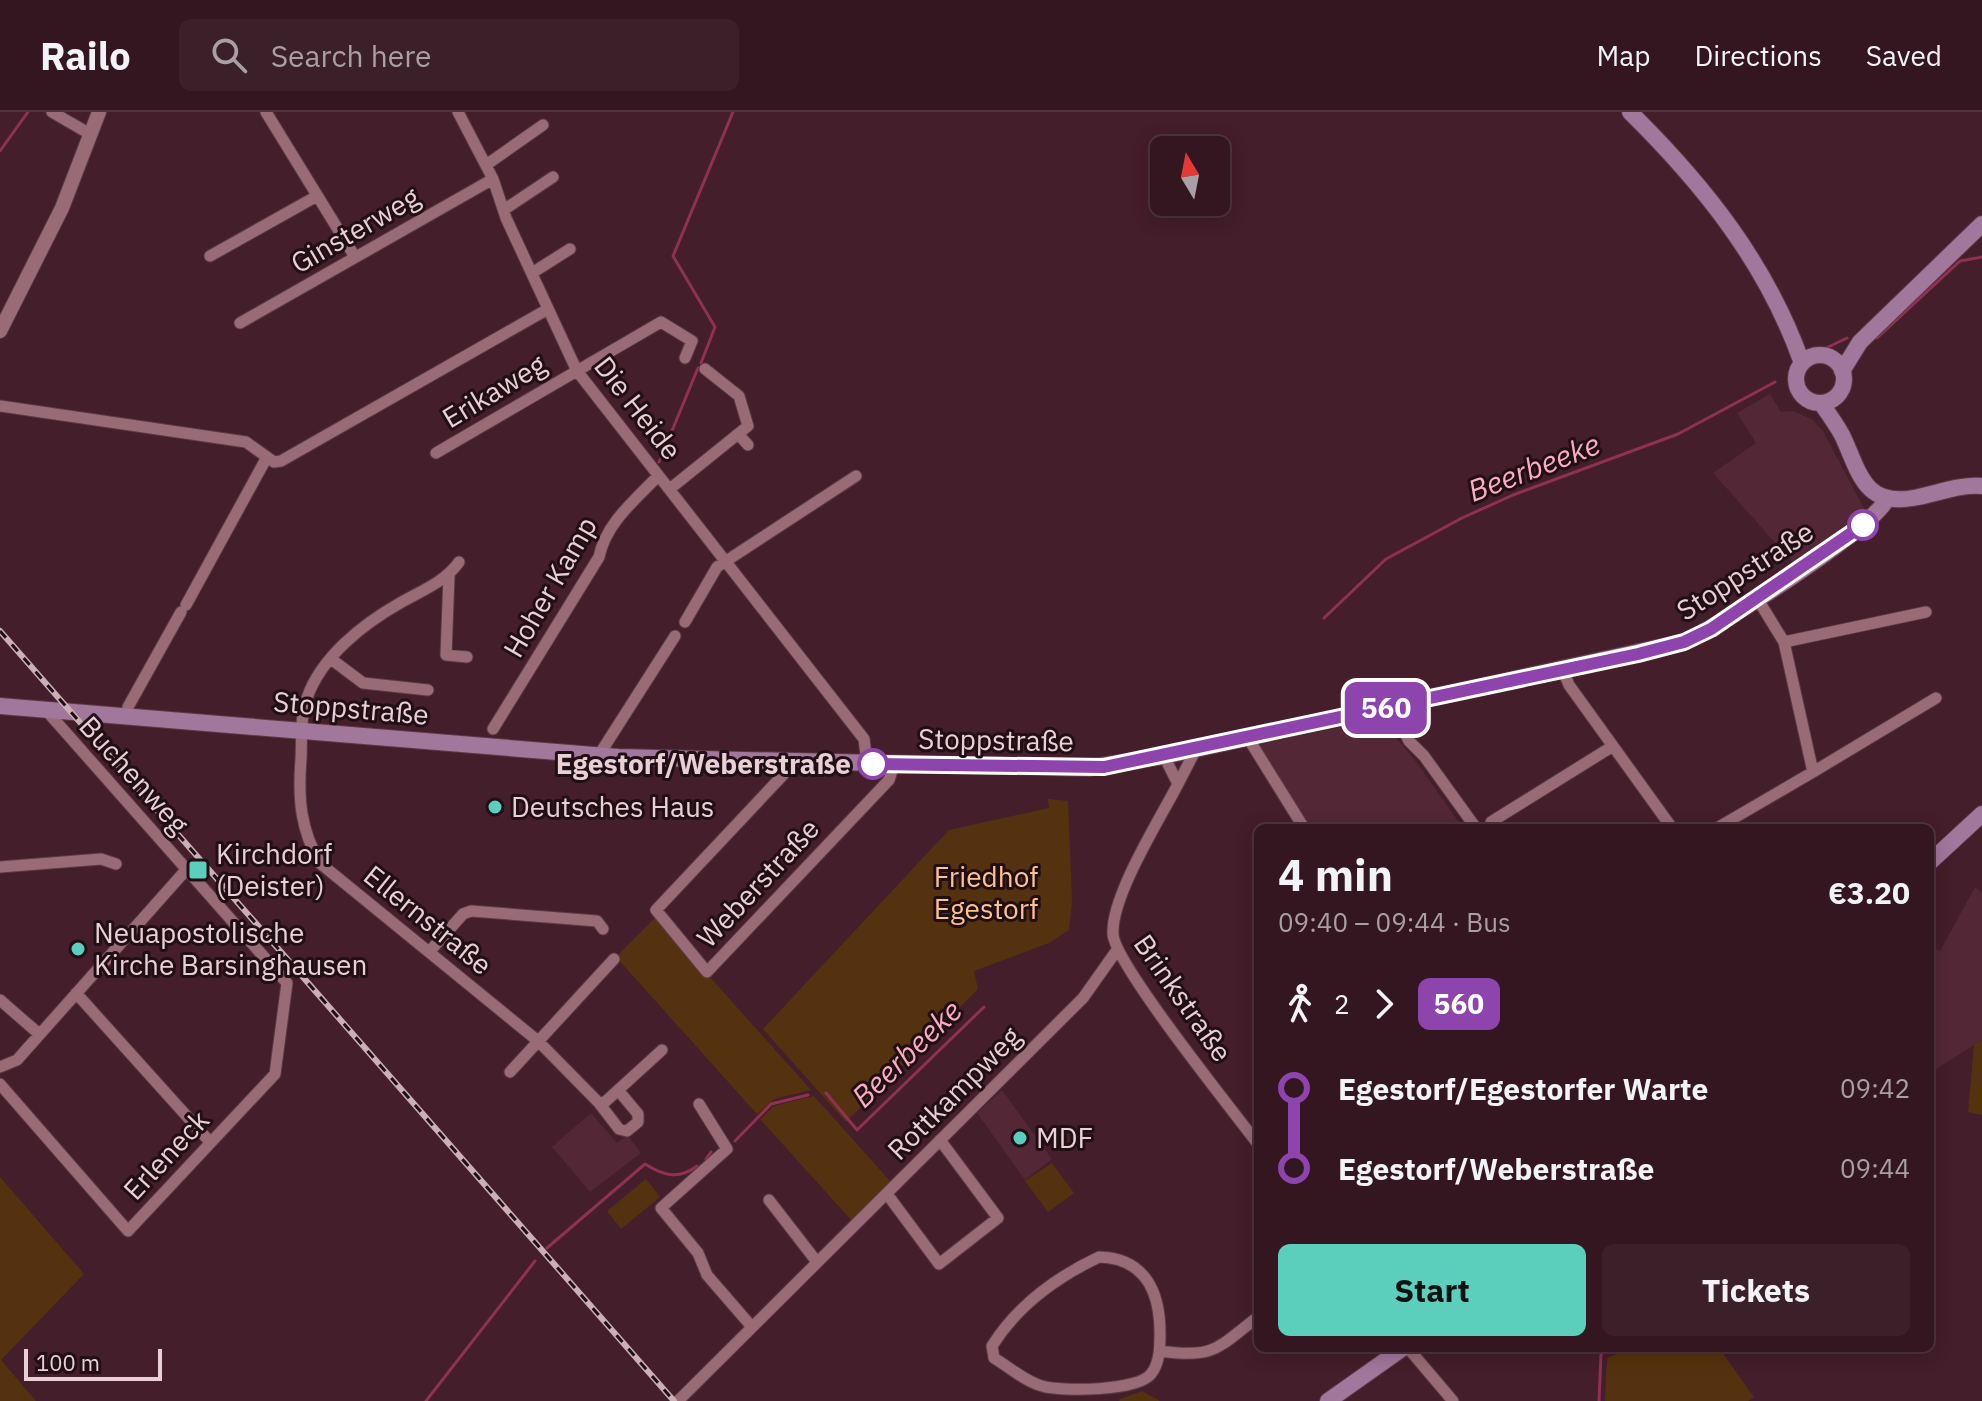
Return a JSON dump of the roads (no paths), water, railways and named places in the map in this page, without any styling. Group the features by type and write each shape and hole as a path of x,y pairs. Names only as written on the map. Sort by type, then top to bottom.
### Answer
{"main road":[{"path":"1630,112 1716,205 1787,321 1823,362 1843,385 1828,400 1807,400 1799,390 1796,379 1823,362 1860,342 1982,224"},
{"path":"1828,400 1859,476 1871,489 1887,499 1982,486"},
{"name":"Stoppstraße","path":"0,706 599,755 1088,768 1164,756 1684,642 1711,629 1872,518 1887,499"},
{"path":"1934,858 1982,814"},
{"path":"1328,1401 1399,1352"}],"street":[{"path":"52,112 90,134"},
{"path":"2,323 62,208 99,112"},
{"path":"266,112 355,257"},
{"name":"Die Heide","path":"458,112 479,158 493,179 577,371 864,739 867,763"},
{"path":"486,165 543,125"},
{"path":"505,209 553,177"},
{"name":"Ginsterweg","path":"240,323 493,179"},
{"path":"210,256 317,196"},
{"path":"532,273 570,249"},
{"path":"0,406 246,442 267,457 281,461 548,309"},
{"name":"Erikaweg","path":"436,453 661,322 692,341 685,358"},
{"path":"671,488 748,426 739,396 705,369"},
{"path":"739,435 748,445"},
{"path":"127,716 267,457"},
{"name":"Hoher Kamp","path":"493,729 599,557 602,541 612,525 658,476"},
{"path":"685,622 717,567 725,560 856,476"},
{"path":"459,562 449,576 446,655 467,657"},
{"name":"Ellernstraße","path":"449,576 374,618 331,659 308,696 301,729 300,808 311,848 321,864 538,1041 599,1103 619,1129 627,1131 638,1122 638,1114 618,1090"},
{"path":"1757,598 1784,642 1813,772"},
{"path":"1784,642 1926,612"},
{"path":"599,755 675,636"},
{"path":"331,659 363,683 428,690"},
{"path":"1563,670 1569,685 1669,824"},
{"path":"1724,824 1936,698"},
{"path":"1392,707 1409,741 1424,756 1473,824"},
{"name":"Buchenweg","path":"45,709 287,983 275,1074"},
{"path":"1248,738 1301,824"},
{"path":"1491,822 1613,746"},
{"name":"Brinkstraße","path":"1196,749 1117,905 1112,936 1117,950 1254,1138"},
{"path":"1164,756 1178,784"},
{"name":"Weberstraße","path":"790,761 783,775 656,910 658,917 707,972 889,780 894,764"},
{"path":"0,867 101,859 116,864"},
{"path":"0,1067 17,1060 186,870"},
{"path":"430,951 463,914 471,911 597,921 603,929"},
{"name":"Rottkampweg","path":"678,1401 1083,998 1117,950"},
{"path":"510,1072 614,959"},
{"path":"76,993 210,1142"},
{"path":"0,1000 38,1033"},
{"path":"599,1103 605,1102 662,1050"},
{"name":"Erleneck","path":"0,1084 128,1231 275,1074"},
{"path":"699,1104 727,1149 661,1208 698,1253 707,1275 752,1327"},
{"path":"887,1194 939,1264 998,1218 940,1140"},
{"path":"769,1200 790,1232 817,1262"},
{"path":"1117,1258 1133,1265 1157,1296 1160,1351 1151,1375 1139,1382 1107,1388 1054,1389 1039,1386 994,1358 992,1346 1007,1322 1039,1294 1090,1261 1117,1258"},
{"path":"1160,1351 1196,1356 1213,1352 1254,1320"},
{"path":"1409,1352 1453,1401"}],"waterway":[{"path":"0,151 28,112"},
{"path":"701,363 715,327 673,256 733,112"},
{"name":"Beerbeeke","path":"1877,338 1960,261 1982,257"},
{"name":"Beerbeeke","path":"1824,349 1847,338"},
{"path":"659,462 698,368"},
{"name":"Beerbeeke","path":"1324,618 1386,559 1462,518 1513,495 1678,434 1775,382"},
{"name":"Beerbeeke","path":"826,1093 857,1130 984,1007"},
{"name":"Beerbeeke","path":"735,1141 771,1104 808,1095"},
{"name":"Beerbeeke","path":"706,1159 711,1152"},
{"name":"Beerbeeke","path":"547,1248 645,1164 671,1175 697,1166"},
{"name":"Beerbeeke","path":"426,1401 535,1261"},
{"path":"1599,1401 1601,1354 1605,1352"}],"railway":[{"path":"0,631 674,1401"}],"place":[{"name":"Egestorf/Weberstraße","path":"873,764"},
{"name":"Deutsches Haus","path":"495,807"},
{"name":"Kirchdorf (Deister)","path":"198,870"},
{"name":"Neuapostolische Kirche Barsinghausen","path":"78,949"},
{"name":"MDF","path":"1020,1138"}],"park label":[{"name":"Friedhof Egestorf","path":"986,893"}]}
